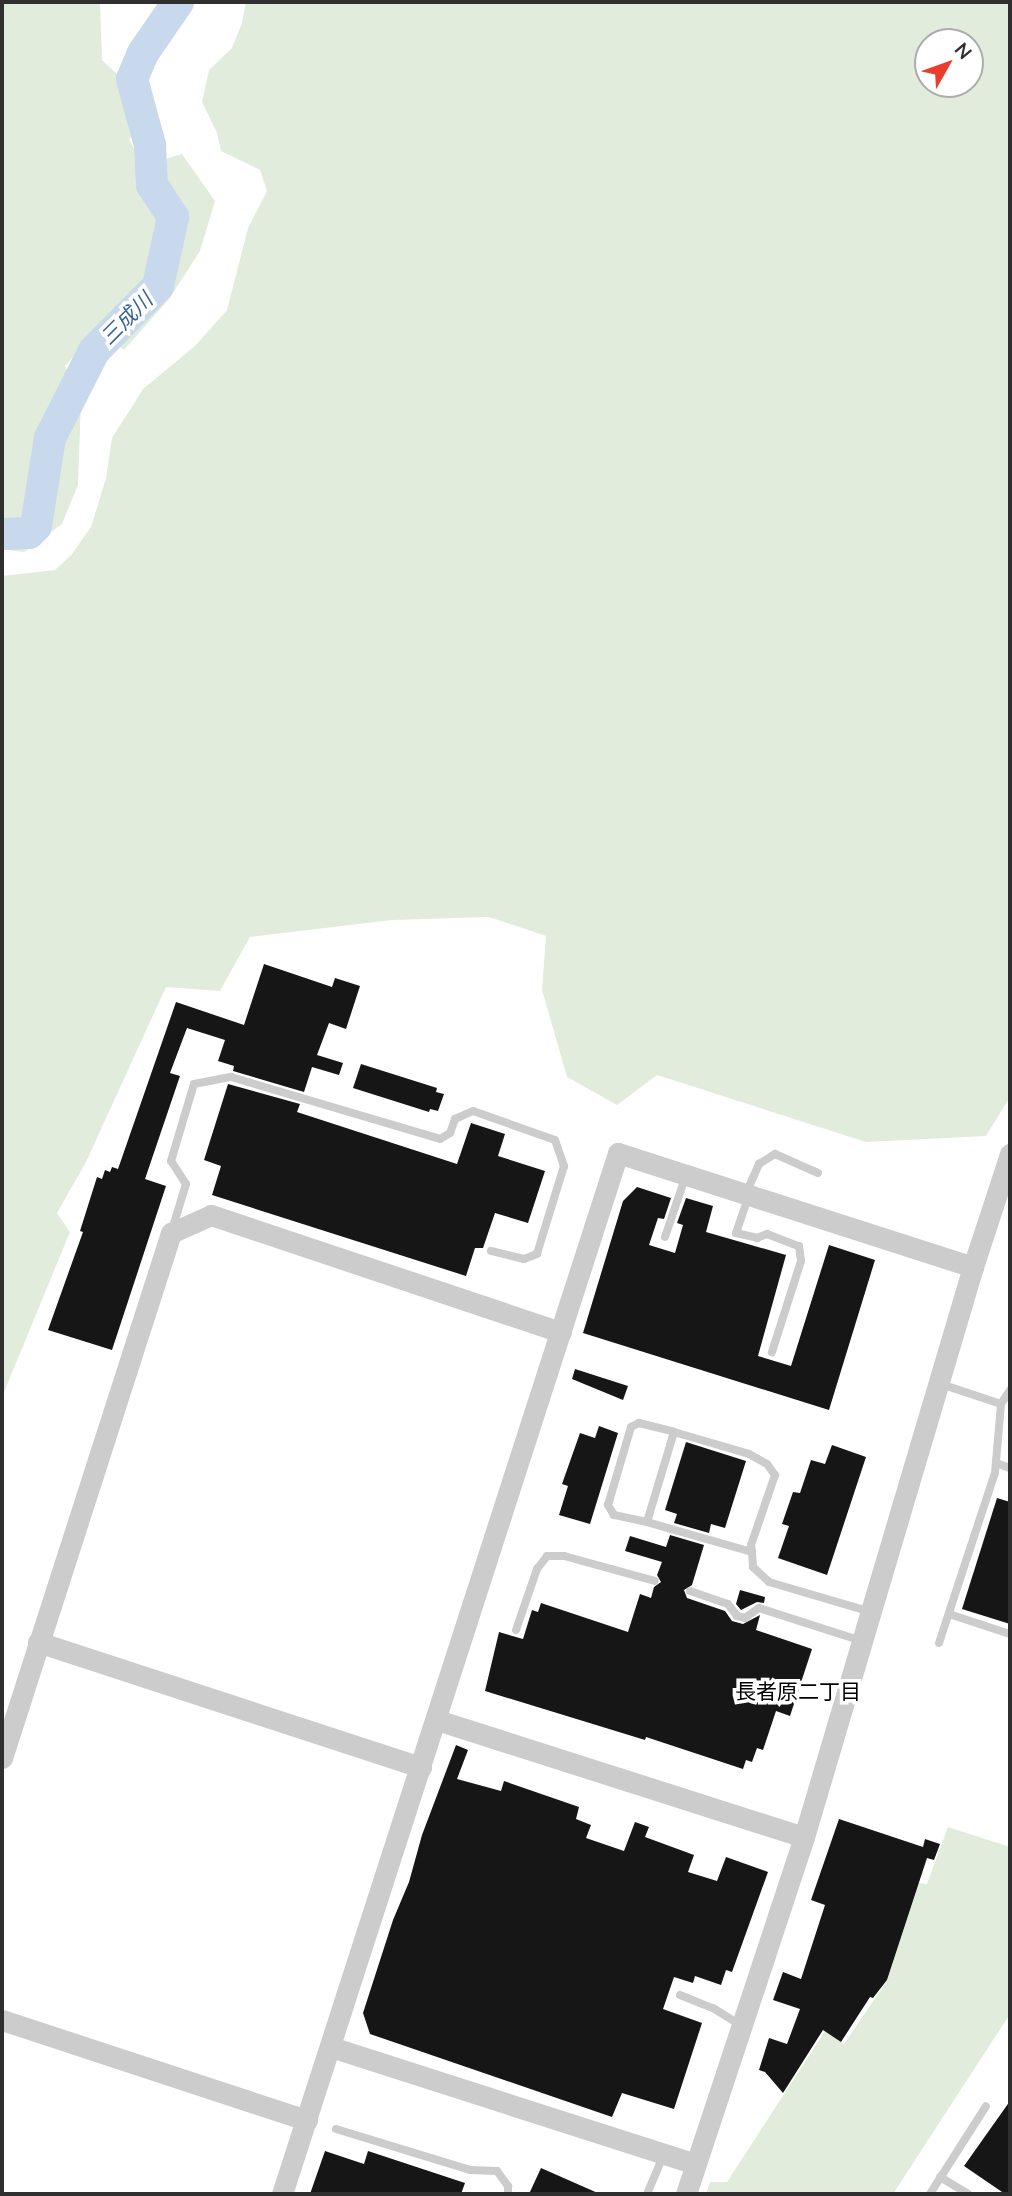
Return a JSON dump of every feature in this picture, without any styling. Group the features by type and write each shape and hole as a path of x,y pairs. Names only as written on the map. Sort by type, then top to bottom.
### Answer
{"street":[{"path":"282,2194 618,1153 973,1267"},
{"path":"686,2194 804,1837 973,1267 1010,1154"},
{"path":"2,1758 172,1233 211,1215 561,1332"},
{"path":"38,1642 421,1767"},
{"path":"437,1720 804,1837"},
{"path":"2,2020 307,2120"},
{"path":"331,2047 696,2164"}],"lane":[{"path":"172,1233 186,1184 171,1161 194,1084 231,1077 440,1139 450,1133 455,1119 472,1111 555,1140 564,1166 537,1254 524,1259 491,1251"},
{"path":"772,1352 801,1261 799,1245 767,1234 757,1238 736,1233 759,1164 775,1154 818,1173"},
{"path":"665,1237 686,1175"},
{"path":"939,1382 1001,1404"},
{"path":"939,1643 996,1463 1001,1404 1010,1390"},
{"path":"752,1552 614,1515 608,1505 631,1427 639,1423 674,1432 749,1454 767,1464 775,1475 751,1545 752,1552 753,1567 769,1582 871,1612"},
{"path":"647,1522 674,1432"},
{"path":"996,1463 1010,1468"},
{"path":"516,1630 537,1569 547,1556 564,1556 655,1581"},
{"path":"690,1591 728,1604 737,1616 745,1618 759,1608 862,1641"},
{"path":"949,1614 1010,1634"},
{"path":"680,1995 713,2008 742,2026"},
{"path":"930,2194 986,2106"},
{"path":"335,2129 470,2170 497,2171 508,2186 508,2194"},
{"path":"647,2194 664,2154"},
{"path":"940,2177 968,2194"}],"green space":[{"path":"2,2 100,2 102,60 134,90 149,129 129,139 143,166 182,154 215,201 200,251 169,299 124,350 98,329 65,366 81,402 78,485 62,524 24,552 2,549"},
{"path":"246,2 1010,2 1010,1097 986,1136 866,1142 657,1075 617,1105 567,1077 542,990 546,936 489,917 392,920 250,937 220,991 166,987 86,1162 57,1213 70,1232 2,1397 2,576 55,570 72,554 91,527 106,478 112,438 143,389 195,346 227,310 248,228 267,191 260,170 221,151 217,133 202,102 209,70 232,48 242,23"},
{"path":"948,1827 1010,1847 1010,2014 893,2194 706,2194 710,2182 727,2182 825,2031 844,2044 887,1981 919,1883 927,1884"}],"building":[{"path":"264,964 332,987 335,978 360,986 346,1029 329,1023 317,1055 343,1063 339,1075 312,1067 304,1092 233,1071 234,1066 218,1061 225,1040 187,1028 170,1073 180,1076 145,1179 166,1186 112,1350 48,1330 83,1232 80,1231 97,1177 102,1179 105,1170 110,1172 112,1167 118,1169 176,1002 244,1025"},
{"path":"361,1064 437,1088 436,1092 444,1094 438,1111 430,1109 429,1112 353,1088"},
{"path":"228,1084 300,1104 297,1112 457,1164 471,1123 505,1134 498,1156 545,1171 528,1223 495,1213 483,1248 475,1248 466,1276 212,1195 221,1166 204,1160"},
{"path":"637,1187 671,1198 664,1219 658,1218 649,1245 675,1253 683,1225 677,1223 686,1198 713,1206 706,1232 786,1255 758,1356 791,1366 829,1245 875,1260 829,1410 583,1333 623,1201"},
{"path":"575,1369 628,1386 623,1400 572,1379"},
{"path":"599,1426 618,1433 590,1524 559,1515 568,1486 562,1484 580,1433 595,1438"},
{"path":"686,1442 746,1461 725,1528 711,1524 709,1533 674,1523 677,1514 665,1510"},
{"path":"832,1445 866,1457 827,1575 778,1558 789,1526 782,1524 793,1492 800,1493 811,1460 825,1464"},
{"path":"997,1498 1010,1502 1010,1624 962,1609"},
{"path":"670,1535 704,1545 692,1585 684,1590 687,1598 725,1611 732,1621 743,1624 760,1615 756,1630 812,1649 790,1716 776,1711 763,1750 757,1748 752,1762 746,1760 743,1769 646,1737 645,1740 485,1691 499,1632 523,1639 532,1610 538,1612 541,1603 628,1632 640,1594 651,1598 654,1587 661,1582 657,1575 662,1562 625,1551 630,1536 666,1547"},
{"path":"740,1590 765,1597 764,1603 757,1602 741,1610 736,1604"},
{"path":"456,1745 468,1750 457,1779 501,1791 504,1781 579,1807 576,1819 591,1825 586,1838 624,1851 635,1822 649,1827 645,1837 694,1855 688,1872 717,1881 726,1857 768,1872 732,1972 726,1970 721,1985 695,1976 693,1983 674,1977 663,2009 702,2023 674,2109 622,2093 612,2117 370,2034 363,2013 393,1920 409,1882 422,1835"},
{"path":"839,1819 923,1847 925,1839 940,1844 934,1860 927,1858 887,1980 873,1998 870,1997 841,2042 823,2030 783,2093 765,2072 759,2070 769,2038 787,2044 800,2009 773,2000 783,1972 801,1979 825,1905 811,1900"},
{"path":"1010,2101 1010,2194 1005,2194 964,2166"},
{"path":"325,2151 364,2164 368,2151 465,2183 461,2194 310,2194"},
{"path":"541,2168 600,2194 529,2194"}],"waterway":[{"name":"三成川","path":"2,534 29,533 36,526 50,438 94,351 158,286 173,217 152,185 150,145 132,79 143,53 178,2"}],"district":[{"name":"長者原二丁目","path":"798,1691"}]}
